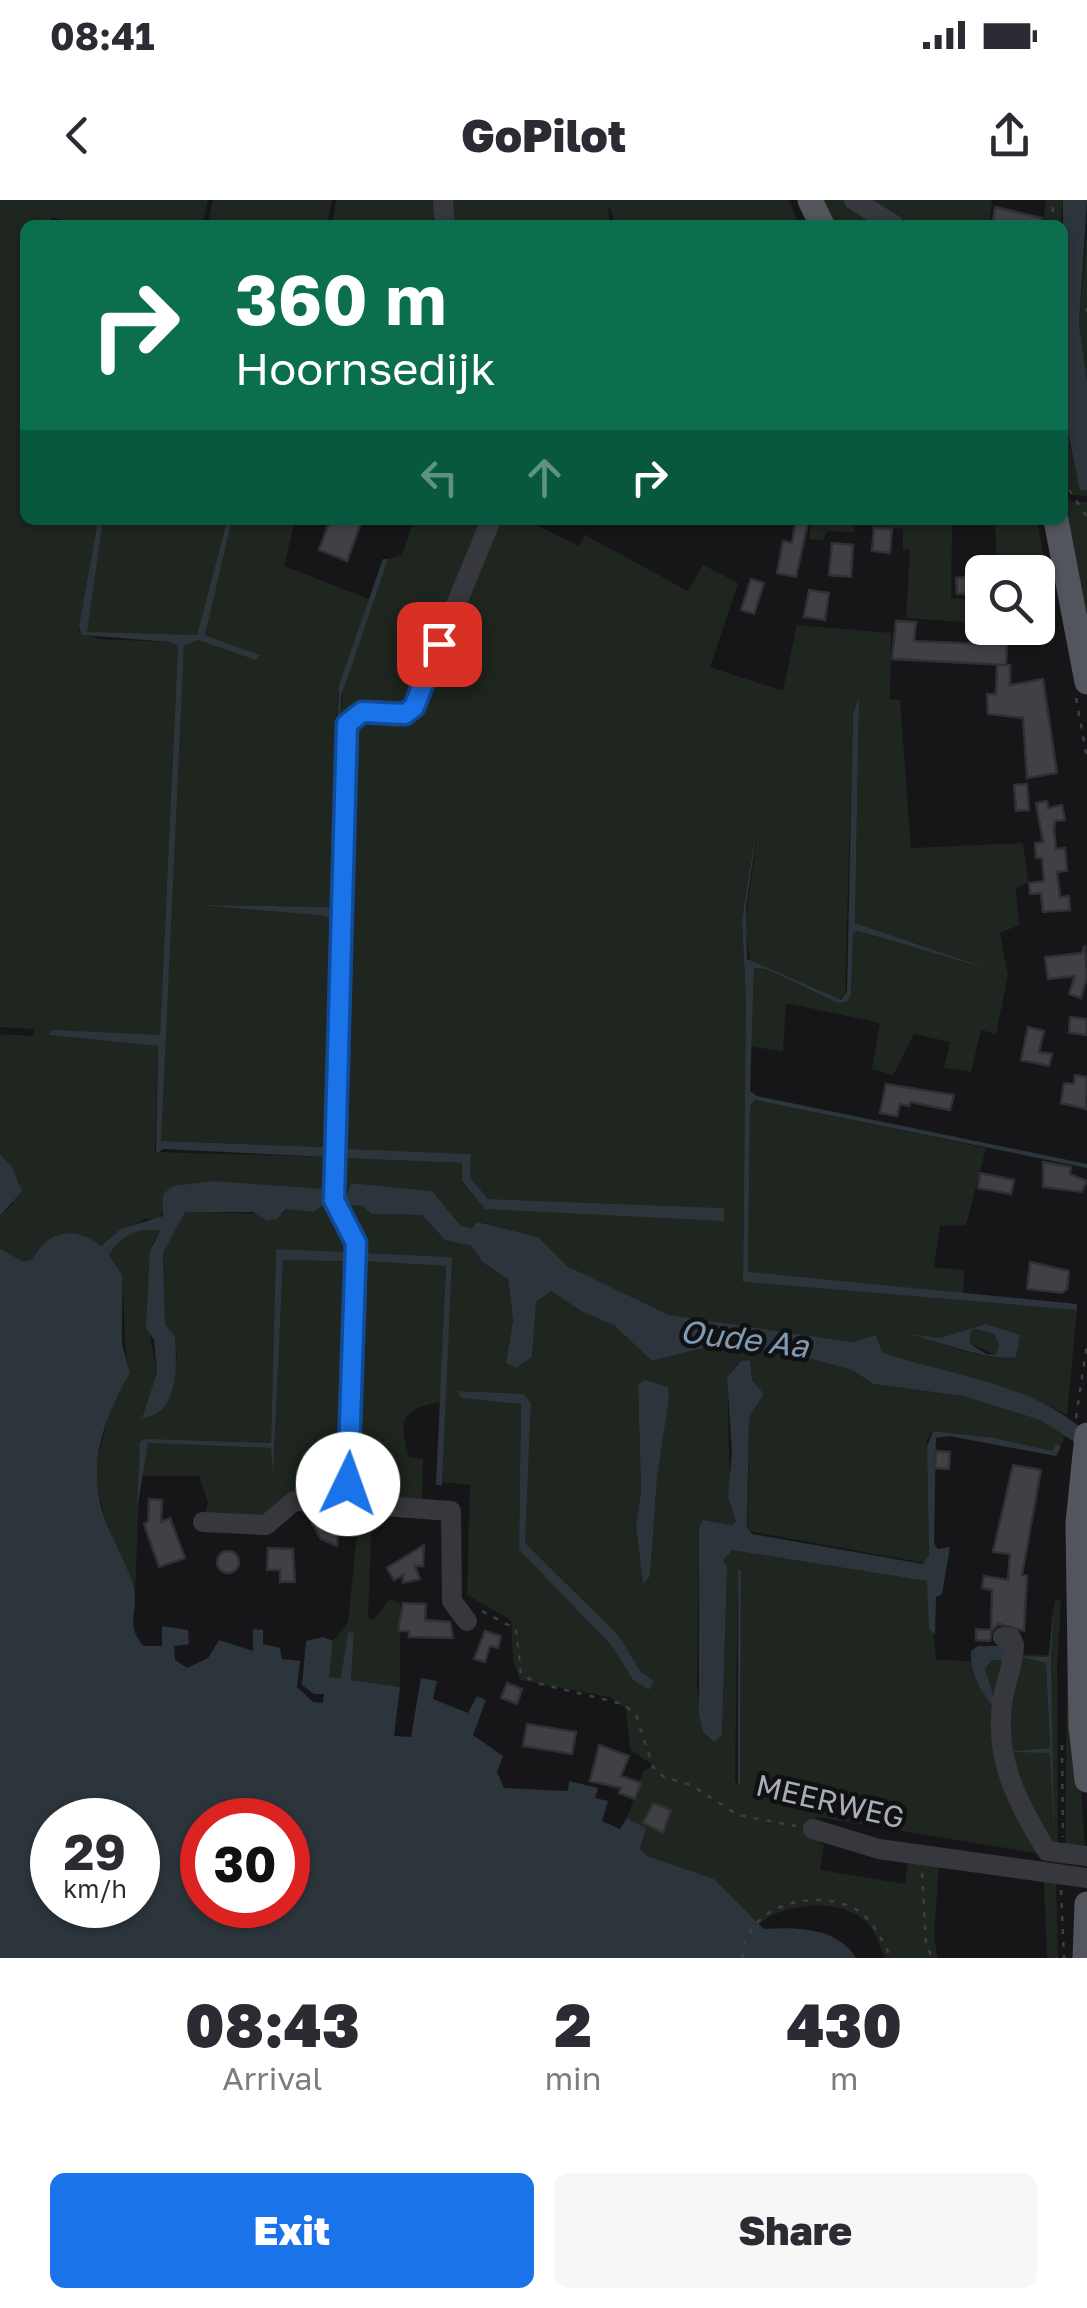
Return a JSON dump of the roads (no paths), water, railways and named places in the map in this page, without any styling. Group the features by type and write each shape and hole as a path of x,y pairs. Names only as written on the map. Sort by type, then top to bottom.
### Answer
{"main road":[{"path":"1057,525 1087,682"},
{"path":"1087,1434 1078,1523 1081,1726 1087,1780"},
{"path":"1086,1958 1087,1904"}],"street":[{"path":"854,200 886,220"},
{"path":"344,1503 350,1464 356,1243 334,1194 347,724 362,712 396,717 414,707 489,525"},
{"path":"203,1522 266,1525 294,1501 451,1511 452,1600 474,1616"},
{"path":"1003,1637 1011,1638 1014,1645 1002,1702 1000,1747 1006,1770 1048,1851 1087,1856"},
{"name":"MEERWEG","path":"813,1829 840,1840 920,1856 1087,1878"}],"water":[{"path":"1063,200 1087,200 1079,325 1087,380 1087,490 1080,491 1068,432 1068,220 1063,220"},
{"path":"97,525 102,525 87,632 197,635 226,525 231,525 205,635 260,655 256,660 198,640 184,646 161,1141 323,1147 330,920 326,916 198,905 331,907 339,685 383,559 388,559 341,697 329,1157 163,1149 156,1154 158,1046 49,1035 52,1030 160,1035 178,646 171,642 82,635 79,627"},
{"path":"859,699 855,923 995,971 858,931 853,934 851,995 846,1002 838,1003 766,969 754,968 750,1091 757,1096 1087,1164 1087,1168 755,1100 750,1106 748,1272 1077,1304 1077,1310 743,1282 746,999 742,919 762,793 746,909 747,959 841,1000 847,992 853,714"},
{"path":"345,1149 471,1154 470,1177 488,1199 724,1208 724,1221 485,1209 462,1181 462,1163 344,1158"},
{"path":"0,1154 12,1167 22,1191 0,1216"},
{"path":"215,1181 323,1189 325,1204 313,1212 286,1209 277,1219 267,1221 253,1212 185,1212 163,1253 165,1324 175,1336 173,1387 163,1408 142,1418 157,1372 154,1340 146,1328 150,1251 160,1231 130,1234 109,1255 122,1275 122,1344 130,1373 105,1428 97,1485 107,1525 134,1589 133,1625 144,1646 162,1646 162,1626 188,1630 189,1644 174,1646 175,1660 187,1668 208,1658 219,1640 253,1651 253,1629 263,1630 263,1644 280,1648 282,1659 300,1661 297,1687 313,1702 323,1703 324,1694 314,1694 302,1685 306,1641 323,1637 333,1641 329,1677 341,1678 348,1632 354,1633 351,1680 400,1687 394,1736 411,1737 421,1678 437,1681 433,1699 468,1713 477,1696 486,1700 473,1735 503,1756 497,1772 504,1788 568,1791 569,1781 598,1788 595,1798 608,1801 602,1821 620,1829 627,1818 646,1828 640,1848 647,1856 714,1879 764,1929 815,1931 838,1940 856,1958 0,1958 0,1249 23,1261 31,1260 46,1242 71,1233 101,1246 121,1229 163,1216 163,1194 173,1186"},
{"name":"Oude Aa","path":"351,1183 432,1191 461,1226 472,1228 477,1222 538,1237 567,1266 669,1315 852,1342 876,1335 882,1352 989,1382 1040,1402 1087,1433 1087,1450 1040,1420 963,1396 873,1384 852,1370 790,1353 715,1345 652,1361 615,1326 581,1311 551,1291 536,1302 532,1357 516,1368 506,1363 513,1320 508,1279 482,1262 472,1246 445,1240 422,1215 371,1214 363,1206 343,1204"},
{"path":"276,1249 344,1252 343,1261 283,1260 273,1477 271,1448 148,1443 137,1510 140,1442 145,1439 271,1443"},
{"path":"364,1253 452,1257 442,1485 436,1485 446,1266 364,1261"},
{"path":"986,1324 1020,1335 1016,1357 1007,1358 995,1357 965,1350 910,1334 940,1338","holes":["975,1329 994,1334 999,1345 996,1355 970,1344 970,1333"]},
{"path":"750,1360 752,1380 764,1394 749,1418 747,1527 752,1534 923,1564 929,1555 927,1447 933,1431 995,1438 1052,1451 1056,1444 1061,1446 1056,1456 949,1436 936,1438 934,1543 938,1549 950,1547 942,1594 936,1597 935,1634 929,1629 927,1581 732,1550 723,1561 727,1567 722,1735 714,1742 703,1732 699,1715 699,1528 703,1520 732,1525 736,1521 728,1497 732,1451 727,1377 741,1361"},
{"path":"645,1380 668,1387 669,1398 657,1478 650,1576 643,1584 636,1527 641,1489 638,1384"},
{"path":"457,1391 524,1394 531,1403 525,1543 619,1636 641,1672 654,1681 649,1690 633,1680 611,1645 519,1550 521,1404 461,1398"},
{"path":"741,1570 740,1784 738,1786 738,1571"},
{"path":"1054,1602 1054,1841 1050,1753 1005,1752 1050,1748 1046,1663 1017,1656 1049,1657"},
{"path":"978,1646 1009,1646 1010,1661 992,1660 985,1669 996,1704 990,1704 973,1672 971,1651"}]}
